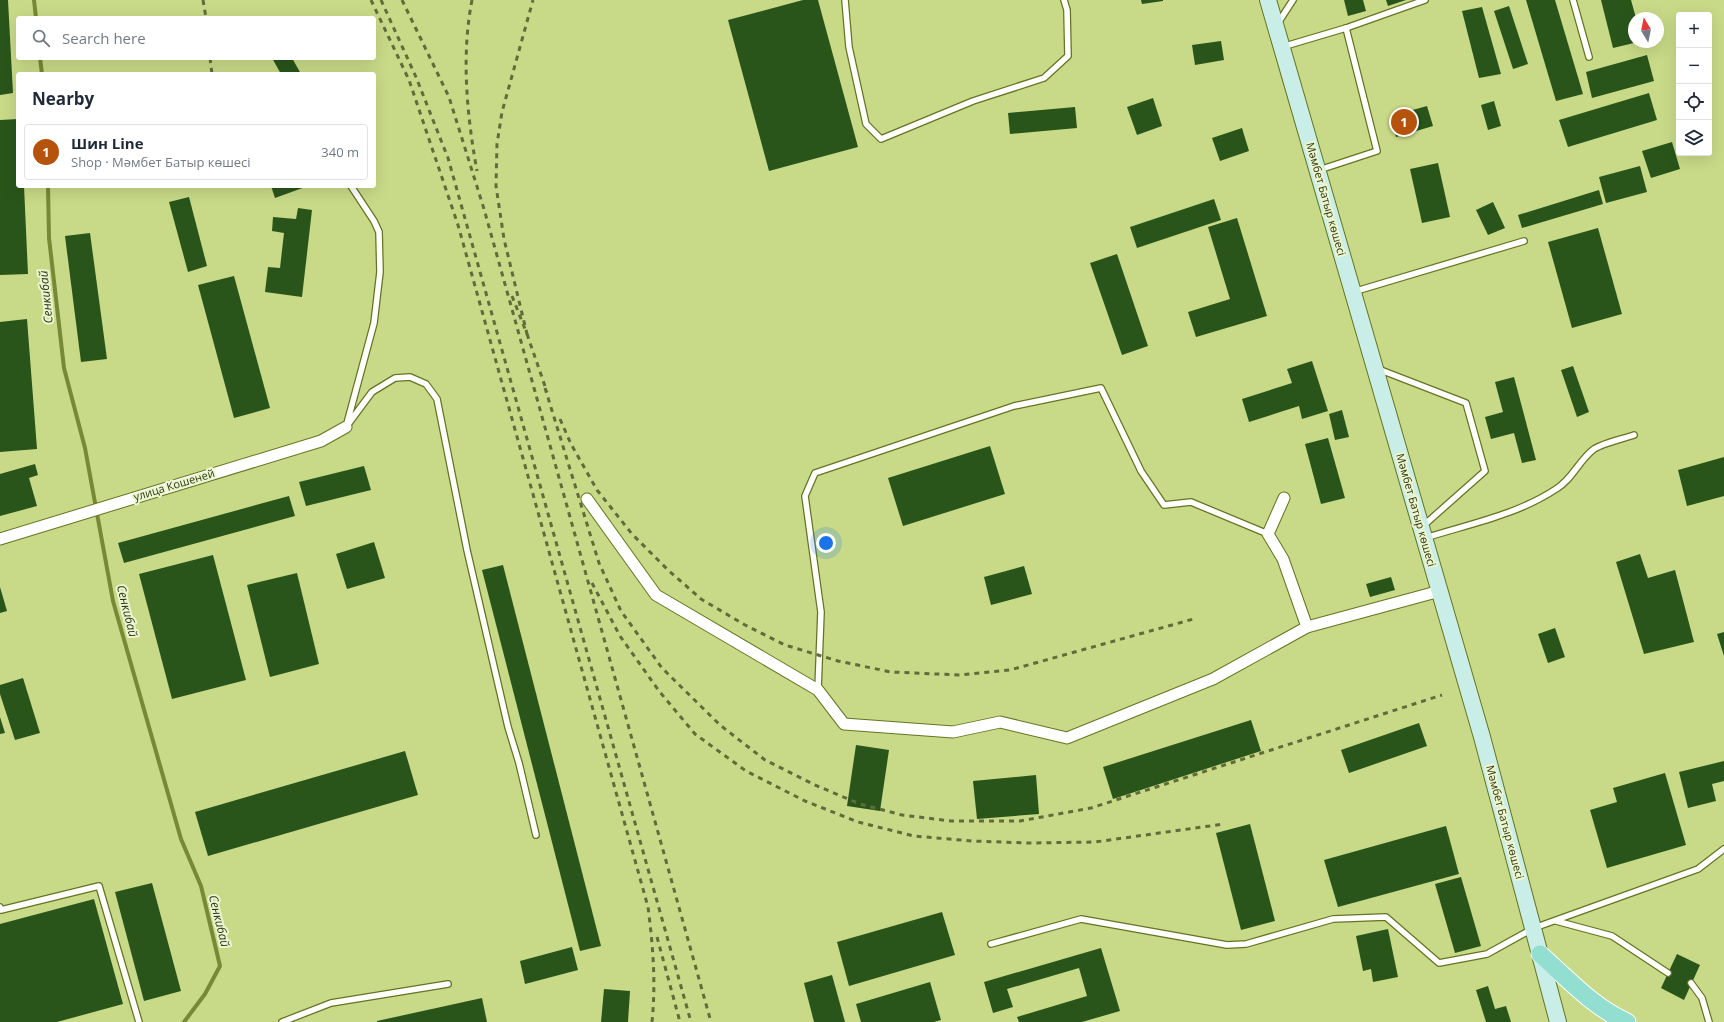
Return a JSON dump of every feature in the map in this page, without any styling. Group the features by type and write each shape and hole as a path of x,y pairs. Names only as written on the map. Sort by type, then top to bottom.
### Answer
{"main road":[{"name":"Мәмбет Батыр көшесі","path":"1268,0 1488,758 1558,1022"},
{"path":"1540,954 1582,992 1617,1018 1627,1022"}],"street":[{"name":"улица Кошеней","path":"0,539 321,441 346,427"},
{"path":"1284,498 1268,534 1283,560 1307,627"},
{"path":"587,499 656,595 818,690 844,724 953,732 1000,722 1068,738 1213,679 1307,627 1440,591"}],"lane":[{"path":"845,0 849,47 866,124 882,139 973,101 1044,78 1068,56 1067,10 1064,0"},
{"path":"1276,27 1293,0"},
{"path":"1282,47 1346,28 1425,0"},
{"path":"1573,0 1590,57"},
{"path":"1318,170 1377,151 1346,28"},
{"path":"346,427 374,323 380,272 379,232 374,221 353,188"},
{"path":"1353,293 1524,241"},
{"path":"1375,368 1466,403 1484,471 1423,533"},
{"path":"346,427 372,392 395,378 410,377 426,384 436,399 467,550 508,727 522,776 536,835"},
{"path":"818,690 821,612 805,496 815,473 858,457 1014,406 1101,388 1141,471 1164,505 1191,502 1268,534"},
{"path":"1423,533 1510,512 1542,498 1558,488 1595,448 1634,434"},
{"path":"991,944 1081,920 1227,945 1246,944 1333,918 1386,917 1440,963 1487,954 1534,928 1698,869 1724,849"},
{"path":"0,906 1,910 99,886 139,1022"},
{"path":"1555,921 1612,936 1668,973"},
{"path":"1691,983 1702,998 1709,1022"},
{"path":"282,1022 331,1003 448,984"}],"building":[{"path":"0,0 8,0 13,93 0,95"},
{"path":"803,0 818,0 858,147 769,171 728,20"},
{"path":"1141,0 1163,0 1163,1 1142,4"},
{"path":"1344,0 1363,0 1366,11 1348,16"},
{"path":"1386,0 1406,0 1388,6"},
{"path":"1526,0 1555,0 1583,94 1556,101"},
{"path":"1601,0 1631,0 1634,12 1628,12 1628,44 1613,48"},
{"path":"1509,6 1528,64 1513,69 1494,11"},
{"path":"1482,7 1501,74 1479,78 1462,11"},
{"path":"1221,41 1224,60 1195,65 1192,45"},
{"path":"1647,55 1654,81 1592,98 1586,72"},
{"path":"273,60 293,60 300,72 280,72"},
{"path":"1649,93 1657,120 1568,147 1559,120"},
{"path":"1153,98 1162,126 1137,135 1127,107"},
{"path":"1494,101 1501,126 1488,130 1481,105"},
{"path":"1427,106 1433,126 1396,137 1391,116"},
{"path":"1075,107 1077,128 1010,134 1008,113"},
{"path":"16,119 16,188 24,188 28,274 0,275 0,120"},
{"path":"1242,128 1249,151 1220,161 1212,138"},
{"path":"1672,142 1680,169 1651,178 1642,151"},
{"path":"1438,163 1450,217 1422,223 1410,169"},
{"path":"1640,166 1647,192 1606,203 1599,177"},
{"path":"272,188 302,188 275,198"},
{"path":"1599,190 1603,204 1522,228 1518,215"},
{"path":"189,197 207,266 188,272 169,202"},
{"path":"1214,199 1221,220 1137,248 1130,227"},
{"path":"1493,202 1505,228 1488,235 1476,210"},
{"path":"298,208 312,210 302,297 265,292 268,267 280,268 284,233 272,231 273,217 296,219"},
{"path":"1237,218 1267,316 1196,337 1188,312 1230,299 1208,227"},
{"path":"1598,228 1622,314 1572,328 1548,242"},
{"path":"90,233 107,359 81,362 65,236"},
{"path":"1117,254 1148,346 1122,355 1090,263"},
{"path":"234,276 270,408 234,418 198,285"},
{"path":"27,319 37,449 0,452 0,322"},
{"path":"1312,361 1328,411 1302,419 1299,406 1249,422 1242,399 1292,383 1287,369"},
{"path":"1573,366 1589,412 1577,417 1561,370"},
{"path":"1514,377 1536,460 1522,463 1514,433 1491,439 1485,417 1503,412 1495,382"},
{"path":"1342,410 1349,437 1335,440 1329,414"},
{"path":"1328,438 1345,498 1321,504 1305,444"},
{"path":"990,446 1005,494 903,526 888,478"},
{"path":"1724,457 1724,496 1687,506 1678,470"},
{"path":"35,464 38,475 29,478 37,506 0,516 0,474"},
{"path":"364,466 371,490 306,506 299,482"},
{"path":"289,496 295,516 124,563 118,543"},
{"path":"374,542 385,578 347,589 336,554"},
{"path":"1640,554 1648,578 1675,570 1694,642 1644,654 1616,562"},
{"path":"213,555 246,680 172,699 139,574"},
{"path":"503,565 601,946 580,951 482,570"},
{"path":"1024,566 1032,594 991,605 984,577"},
{"path":"297,573 319,664 270,677 247,585"},
{"path":"1391,577 1395,590 1370,597 1366,584"},
{"path":"0,587 7,611 0,613"},
{"path":"1555,628 1565,657 1548,663 1538,634"},
{"path":"1724,632 1724,656 1717,634"},
{"path":"23,678 40,733 15,740 0,694 0,685"},
{"path":"0,717 5,733 0,734"},
{"path":"1251,720 1261,751 1113,799 1103,767"},
{"path":"1419,723 1427,746 1349,773 1341,750"},
{"path":"856,745 889,750 880,811 847,806"},
{"path":"405,751 418,795 208,856 195,812"},
{"path":"1724,761 1724,781 1712,784 1716,801 1688,808 1679,772"},
{"path":"1665,773 1686,845 1607,868 1590,810 1617,802 1613,788"},
{"path":"1036,775 1039,814 977,819 973,781"},
{"path":"1250,824 1275,921 1241,930 1216,833"},
{"path":"1446,826 1459,874 1338,907 1324,860"},
{"path":"1461,877 1481,946 1455,953 1435,884"},
{"path":"152,883 181,991 144,1001 115,892"},
{"path":"94,899 123,1004 57,1022 0,1022 0,924"},
{"path":"942,912 955,955 849,986 837,942"},
{"path":"1388,929 1398,977 1373,982 1371,969 1363,971 1356,936"},
{"path":"572,947 578,970 525,984 520,961"},
{"path":"1101,948 1120,1011 1082,1022 1019,1022 1017,1017 1087,996 1079,968 1007,989 1013,1007 993,1013 984,982"},
{"path":"1677,954 1700,965 1684,1000 1661,988"},
{"path":"832,975 845,1022 814,1022 804,983"},
{"path":"930,982 941,1020 934,1022 861,1022 856,1004"},
{"path":"1488,986 1495,1009 1506,1006 1511,1022 1486,1022 1476,990"},
{"path":"604,989 630,991 628,1022 601,1022"},
{"path":"482,998 487,1022 377,1022 377,1021"}],"waterway":[{"name":"Сенкибай","path":"34,0 36,16"},
{"name":"Сенкибай","path":"40,60 42,72"},
{"name":"Сенкибай","path":"48,188 49,238 64,368 85,448 113,601 181,839 201,886 220,966 205,994 184,1022"}],"railway":[{"path":"203,0 206,16"},
{"path":"371,0 409,80 458,225 648,907 653,964 654,993 652,1022"},
{"path":"381,0 416,77 448,158 691,1022"},
{"path":"402,0 449,97 484,209 711,1022"},
{"path":"472,0 466,64 470,129 477,171"},
{"path":"512,296 527,334 504,239 496,186 497,144 502,112 533,0"},
{"path":"210,60 212,72"},
{"path":"527,334 547,392"},
{"path":"545,388 599,563 621,611 662,668 720,725 765,760 815,785 860,804 902,815 951,821 1020,821 1091,808 1442,695"},
{"path":"560,419 571,444 597,490 632,534 668,570 701,599 745,625 785,645 838,661 891,672 960,675 1010,670 1197,618"},
{"path":"592,583 620,636 659,691 695,734 746,771 805,801 858,822 914,836 972,841 1029,843 1095,842 1224,824"},
{"path":"657,937 680,1022"}],"place":[{"name":"Шин Line","path":"1404,122"}]}
